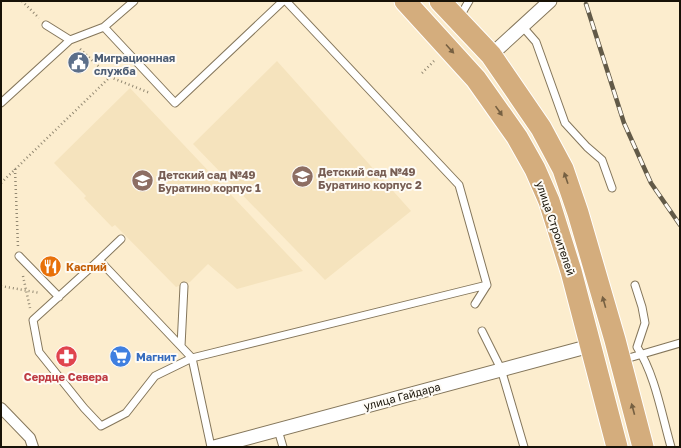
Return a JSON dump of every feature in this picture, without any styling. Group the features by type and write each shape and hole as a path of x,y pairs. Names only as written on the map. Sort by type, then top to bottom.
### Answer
{"main road":[{"name":"улица Строителей","path":"405,1 476,79 518,138 535,169 549,201 571,271 617,447"},
{"name":"улица Строителей","path":"440,1 491,55 541,128 563,169 578,213 615,340 643,447"},
{"path":"590,346 615,340"}],"street":[{"path":"491,55 550,1"},
{"name":"улица Гайдара","path":"214,447 590,346"},
{"path":"1,408 30,438 32,447"}],"lane":[{"path":"1,103 70,40 104,27 134,1"},
{"path":"104,27 175,103 284,1 459,185 487,284 475,304"},
{"path":"458,20 469,1"},
{"path":"46,25 70,40"},
{"path":"522,26 536,42 565,123 587,147 602,160 612,188"},
{"path":"121,239 32,320 39,352 84,408 101,426 126,413 155,376 192,358 487,284"},
{"path":"19,256 59,296"},
{"path":"99,260 192,358 211,447"},
{"path":"635,285 645,323 637,346 651,376 671,447"},
{"path":"181,346 184,286"},
{"path":"482,331 501,369 524,447"},
{"path":"620,360 680,343"},
{"path":"278,430 283,447"}],"path":[{"path":"22,1 46,25"},
{"path":"70,40 110,77 175,103"},
{"path":"422,73 434,61"},
{"path":"1,183 110,77"},
{"path":"1,286 59,296"}],"shaded area":[{"name":"Детский сад №49 Буратино корпус 2","path":"277,61 411,211 325,280 193,144"},
{"name":"Детский сад №49 Буратино корпус 1","path":"130,88 303,271 237,289 208,264 190,282 176,287 115,225 112,227 84,198 86,196 54,163"}],"railway":[{"path":"586,4 624,123 651,183 680,225"}],"place":[{"name":"Миграционная служба","path":"79,63"},
{"name":"Детский сад №49 Буратино корпус 2","path":"303,177"},
{"name":"Детский сад №49 Буратино корпус 1","path":"143,180"},
{"name":"Каспий","path":"51,266"},
{"name":"Сердце Севера","path":"66,356"},
{"name":"Магнит","path":"121,356"}]}
